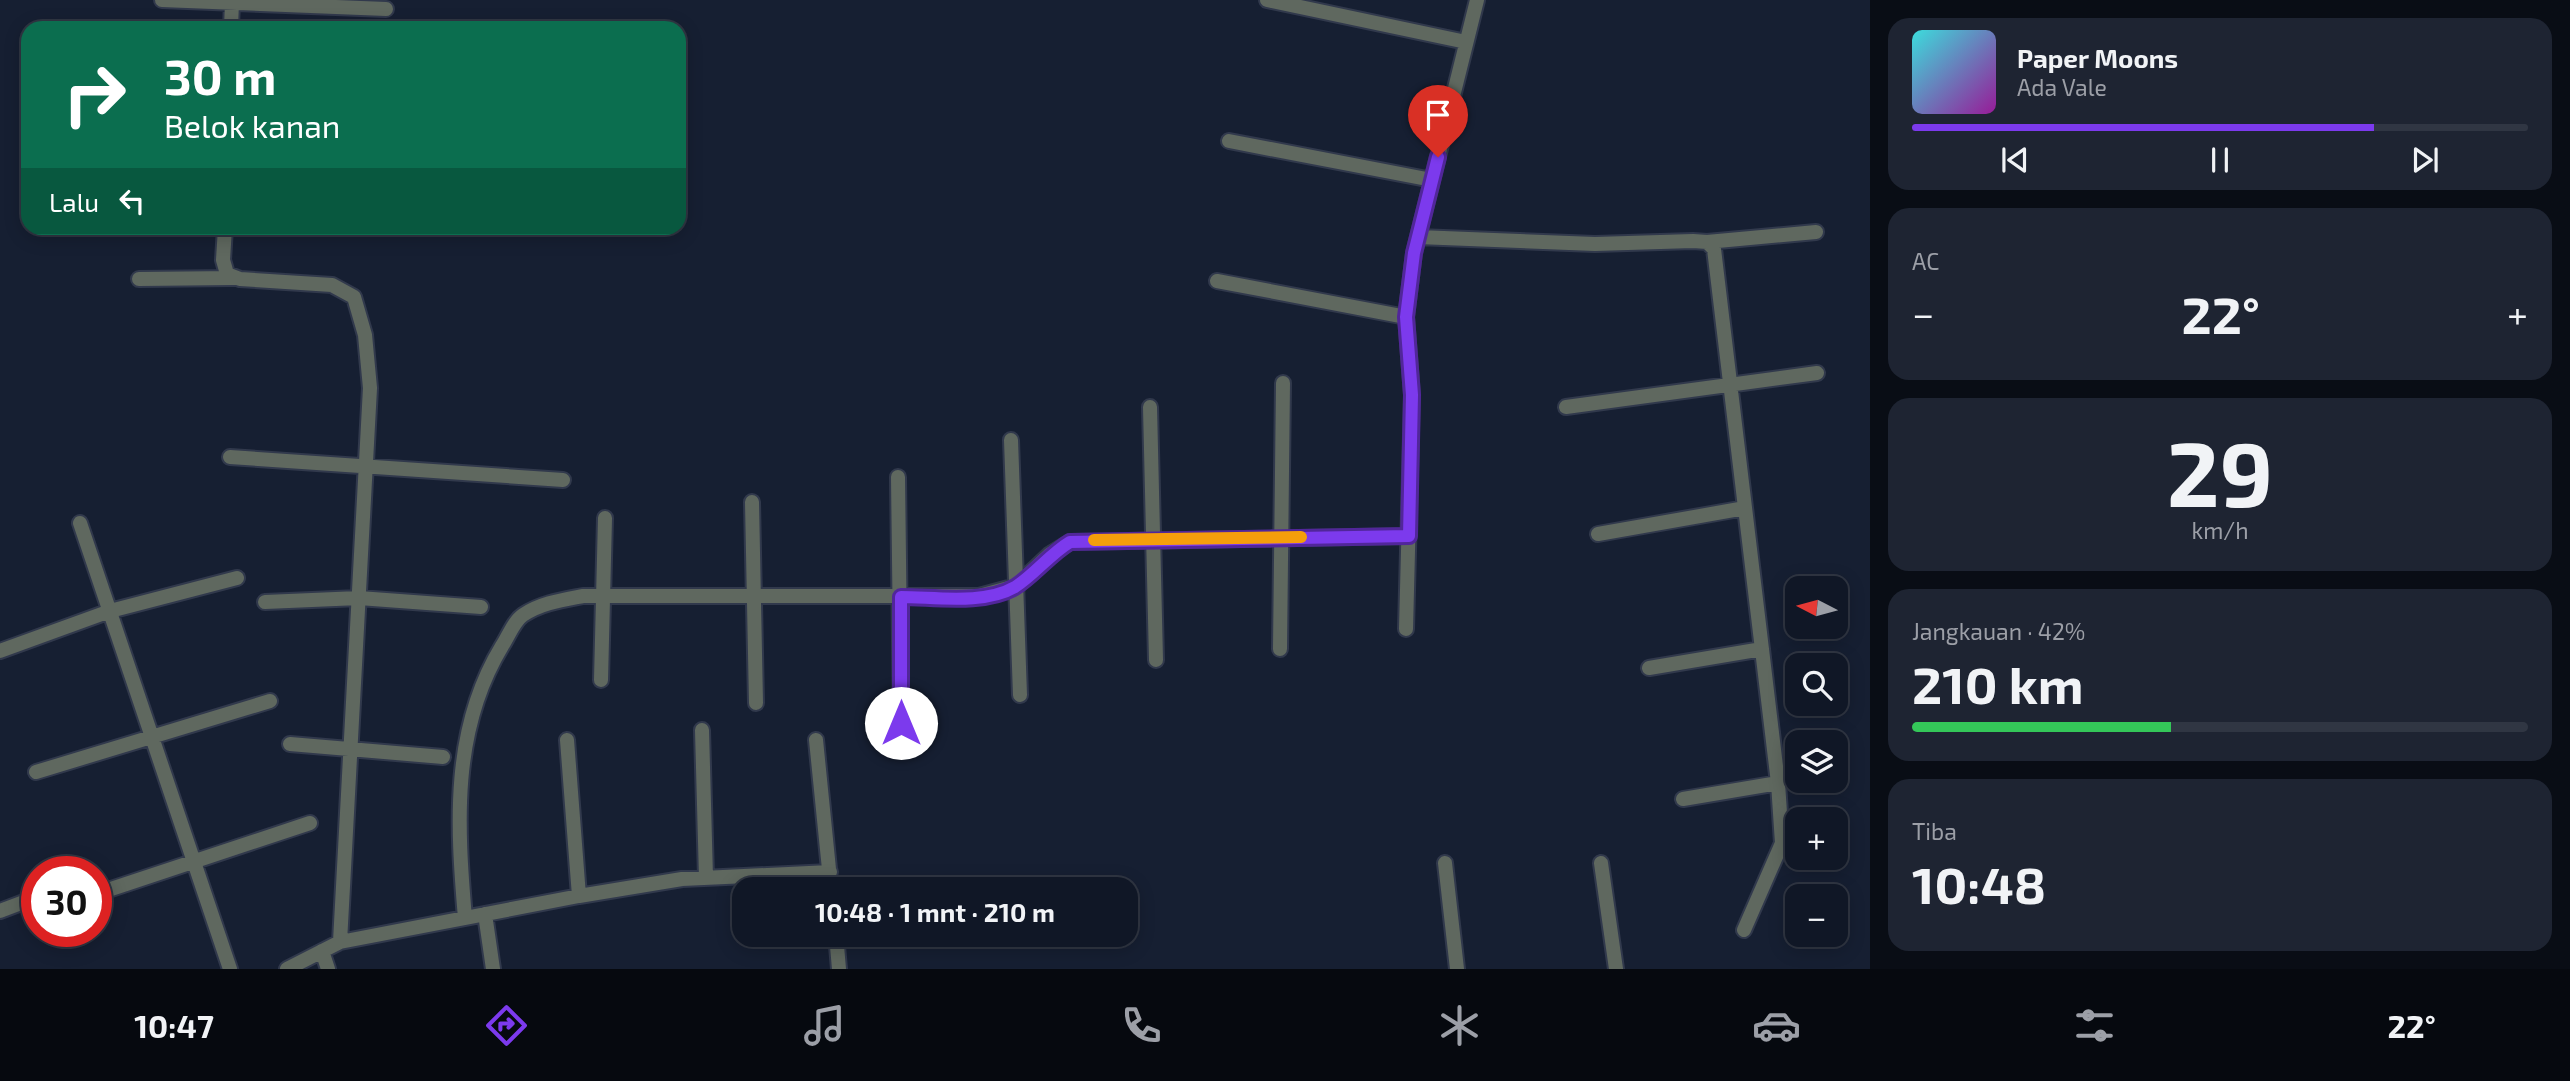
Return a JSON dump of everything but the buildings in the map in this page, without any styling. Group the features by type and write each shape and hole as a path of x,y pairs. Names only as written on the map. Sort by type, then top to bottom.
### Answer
{"street":[{"path":"163,0 386,9"},
{"path":"1268,0 1466,42"},
{"path":"1406,629 1412,395 1406,317 1418,237 1476,0"},
{"path":"232,2 232,21"},
{"path":"1229,141 1432,180"},
{"path":"1418,237 1595,244 1707,242 1816,232"},
{"path":"224,235 222,260 227,275 233,278"},
{"path":"1707,242 1714,249 1778,783 1782,843 1744,930"},
{"path":"139,279 233,278 332,285 354,297 365,335 370,388 340,942"},
{"path":"1217,281 1406,317"},
{"path":"1566,407 1818,373"},
{"path":"1280,649 1283,383"},
{"path":"1150,407 1156,660"},
{"path":"1011,440 1020,695"},
{"path":"230,457 563,480"},
{"path":"898,477 901,723"},
{"path":"752,502 755,703"},
{"path":"1598,534 1745,508"},
{"path":"601,680 605,517"},
{"path":"80,523 230,969"},
{"path":"465,918 458,846 458,784 471,724 489,667 520,616 551,601 604,596 979,596 1016,586 1049,555 1070,542 1409,536"},
{"path":"0,651 110,611 237,578"},
{"path":"265,602 359,598 481,607"},
{"path":"1649,668 1762,649"},
{"path":"36,772 270,701"},
{"path":"702,730 706,878"},
{"path":"567,740 579,896"},
{"path":"816,740 830,877"},
{"path":"290,744 443,757"},
{"path":"1683,799 1778,783"},
{"path":"112,889 310,823"},
{"path":"1445,863 1457,969"},
{"path":"1601,863 1616,969"},
{"path":"287,969 340,942 579,896 706,878 830,872"},
{"path":"0,911 21,903"},
{"path":"485,914 493,969"},
{"path":"836,947 839,969"},
{"path":"323,951 328,969"}],"slow traffic":[{"path":"1094,540 1301,537"}],"route":[{"path":"901,723 901,597 979,596 1001,592 1016,586 1049,555 1070,542 1409,536 1412,395 1406,317 1414,253 1438,157"}]}
